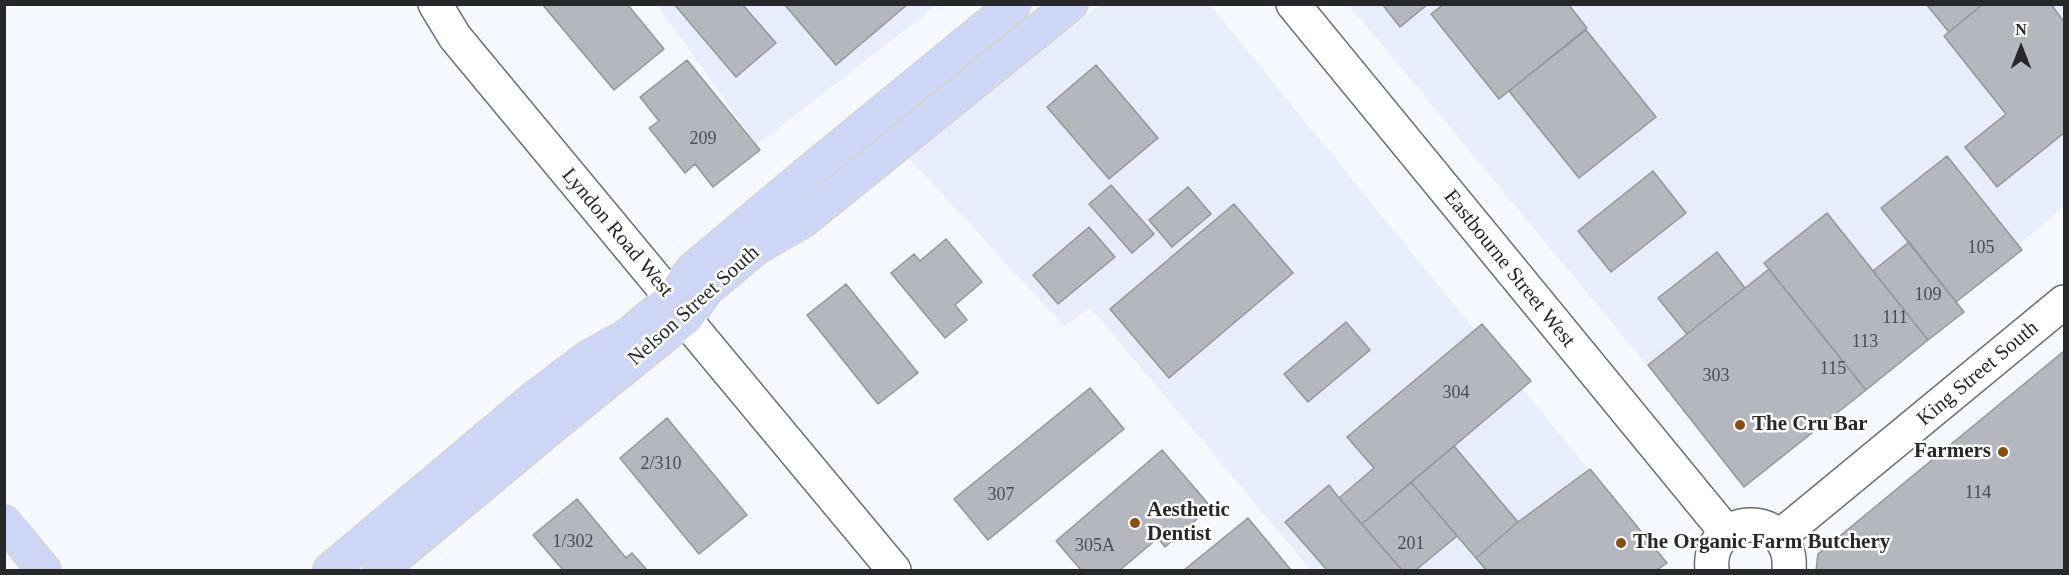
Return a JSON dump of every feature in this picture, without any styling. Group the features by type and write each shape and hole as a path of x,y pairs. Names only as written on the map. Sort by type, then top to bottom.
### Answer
{"main road":[{"name":"Nelson Street South","path":"380,570 546,432 679,308 692,270 1014,4"},
{"name":"Nelson Street South","path":"330,570 532,400 586,359 679,308 707,289 756,248 804,220 1071,4"},
{"path":"4,522 44,570"}],"street":[{"name":"Lyndon Road West","path":"435,4 455,38 894,570"},
{"name":"Eastbourne Street West","path":"1293,4 1727,533"},
{"name":"King Street South","path":"1779,537 2064,302"},
{"path":"1712,570 1712,559 1719,540 1735,528 1754,525 1763,527 1779,537 1786,547 1790,560 1789,570"}],"shaded area":[{"path":"657,5 937,5 757,145"},
{"path":"1100,5 1210,5 1650,545 1619,570 1311,570 1091,308 1064,326 907,156"},
{"path":"1349,5 2062,5 2064,7 2064,206 1750,472 1732,468"}],"building":[{"path":"542,4 627,4 664,49 614,90"},
{"path":"674,4 742,4 776,43 736,77"},
{"path":"784,4 908,4 836,65"},
{"path":"1382,4 1428,4 1400,27"},
{"path":"1444,4 1568,4 1587,28 1499,99 1431,14"},
{"path":"1926,4 1983,4 1949,32"},
{"path":"1983,4 2051,4 2064,22 2064,133 1997,187 1965,147 2006,114 1944,36"},
{"path":"1586,30 1656,117 1579,178 1509,91"},
{"path":"687,60 760,150 713,187 695,164 685,173 649,128 659,121 640,97"},
{"path":"1096,65 1158,138 1109,179 1047,107"},
{"path":"1947,156 2022,250 1956,302 1881,208"},
{"path":"1653,171 1686,213 1611,272 1578,231"},
{"path":"1111,185 1154,234 1132,253 1089,204"},
{"path":"1188,187 1211,214 1172,247 1149,220"},
{"path":"1234,204 1293,273 1169,378 1110,309"},
{"path":"1827,213 1928,340 1866,390 1764,263"},
{"path":"1089,227 1115,257 1058,304 1033,275"},
{"path":"946,239 982,282 955,305 967,320 945,338 891,273 914,254 920,261"},
{"path":"1909,242 1964,312 1928,340 1873,271"},
{"path":"1717,252 1745,288 1687,334 1658,298"},
{"path":"1769,269 1866,390 1744,487 1648,365"},
{"path":"846,284 918,373 878,404 807,315"},
{"path":"1346,322 1370,350 1308,402 1284,374"},
{"path":"1482,324 1531,381 1362,524 1339,498 1374,468 1347,437"},
{"name":"Farmers","path":"2064,351 2064,570 1816,570 1818,554"},
{"path":"1090,388 1124,429 988,540 954,499"},
{"path":"667,418 747,515 699,554 620,458"},
{"path":"1454,446 1518,522 1476,558 1411,482"},
{"name":"Aesthetic Dentist","path":"1162,450 1211,507 1165,547 1158,538 1120,570 1081,570 1056,541"},
{"path":"1590,469 1667,563 1657,570 1486,570 1476,558 1518,522"},
{"path":"1411,482 1457,536 1416,570 1402,570 1362,524"},
{"path":"1329,485 1402,570 1327,570 1285,522"},
{"path":"577,499 626,558 632,553 647,570 563,570 533,535"},
{"path":"1248,518 1291,570 1184,570"}],"place":[{"name":"The Cru Bar","path":"1740,425"},
{"name":"Farmers","path":"2003,452"},
{"name":"Aesthetic Dentist","path":"1135,523"},
{"name":"The Organic Farm Butchery","path":"1621,543"}]}
